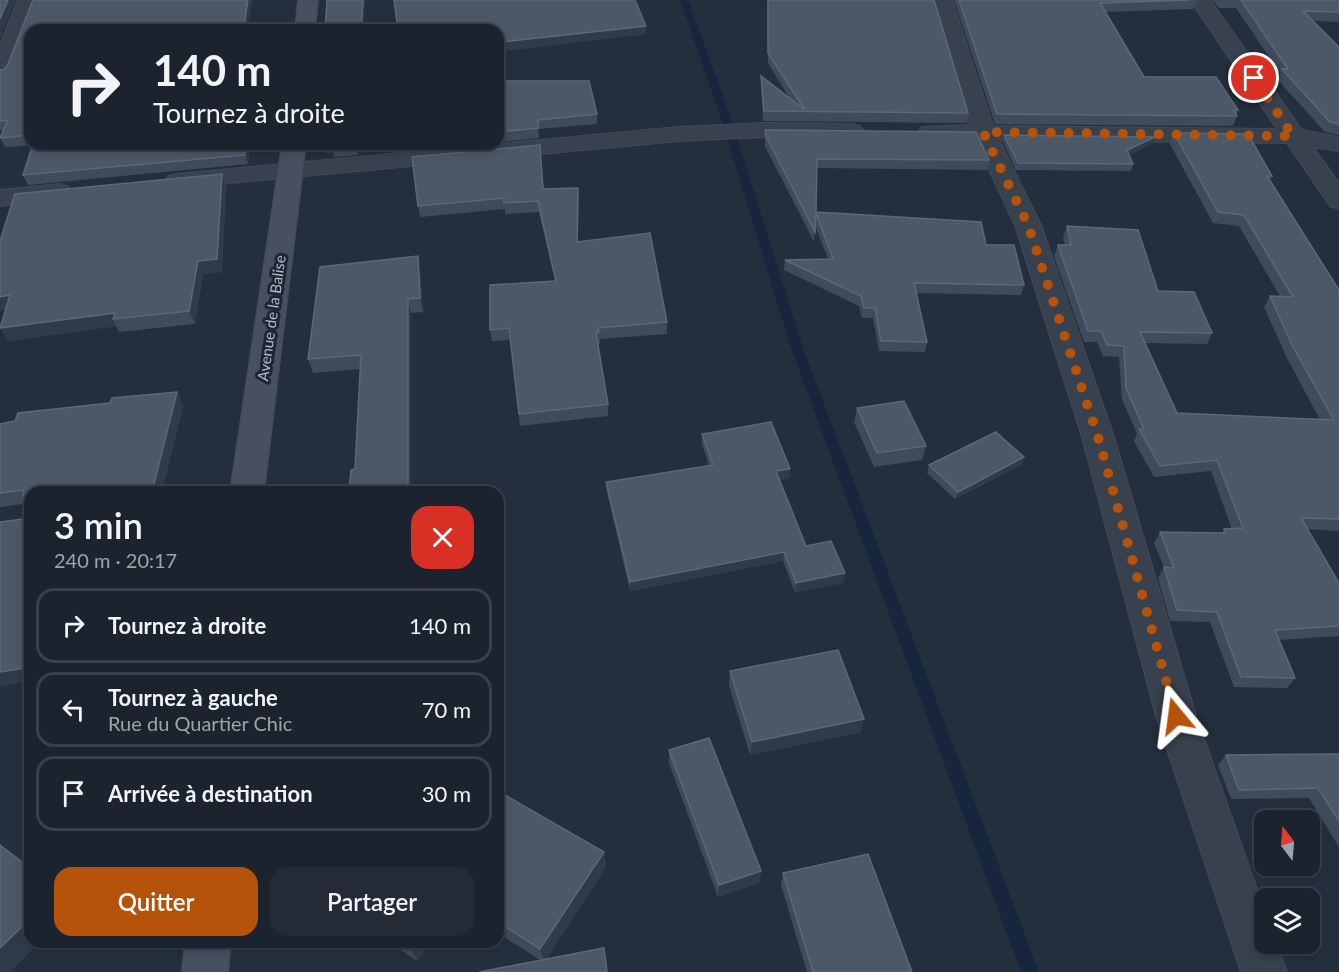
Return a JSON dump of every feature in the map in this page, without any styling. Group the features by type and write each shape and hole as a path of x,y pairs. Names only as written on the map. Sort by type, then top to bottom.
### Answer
{"street":[{"path":"0,72 28,0"},
{"path":"306,24 308,0"},
{"path":"942,0 983,132 1028,225 1098,437 1176,716 1264,972"},
{"path":"1200,0 1339,201"},
{"path":"504,144 765,130 868,131"},
{"path":"903,131 1293,136 1339,144"},
{"path":"152,184 293,157 410,150"},
{"name":"Avenue de la Balise","path":"247,486 293,157"},
{"path":"0,198 82,190"},
{"path":"205,972 207,948"}],"building":[{"path":"0,0 8,0 0,19"},
{"path":"33,0 248,0 245,24 24,24 24,136 0,138 8,120 0,121 0,70 4,70"},
{"path":"327,0 363,0 361,24 325,24"},
{"path":"394,0 635,0 646,26 504,42 504,24 397,24"},
{"path":"768,0 934,0 968,113 764,111 761,76 805,110 768,53"},
{"path":"959,0 1190,0 1100,3 1144,77 1216,77 1238,110 1234,110 1237,116 997,114"},
{"path":"1241,0 1339,0 1339,12 1303,11 1339,47 1339,124 1330,122 1282,69 1288,69"},
{"path":"504,81 589,81 597,114 538,120 538,128 504,131"},
{"path":"765,130 976,132 989,160 817,159 816,212 981,222 986,245 1014,245 1024,285 914,283 927,342 881,341 875,308 864,308 861,296 785,260 833,259 816,213 815,232"},
{"path":"1174,133 1248,134 1272,176 1267,176 1339,290 1339,519 1301,518 1339,583 1339,626 1275,630 1295,678 1241,677 1217,612 1177,610 1164,567 1174,568 1160,532 1226,533 1224,529 1243,528 1217,460 1160,466 1139,429 1144,429 1126,388 1124,346 1107,345 1101,331 1088,331 1058,245 1071,245 1067,226 1138,230 1158,291 1194,292 1212,333 1140,332 1177,413 1334,420 1293,347 1270,296 1293,297 1244,215 1218,212"},
{"path":"1004,135 1155,137 1127,150 1133,164 1018,163"},
{"path":"540,145 543,189 578,188 577,242 650,233 667,322 598,328 599,332 596,333 608,404 519,414 509,328 490,330 490,285 556,281 538,201 504,203 504,198 418,206 412,157"},
{"path":"31,150 245,150 245,155 23,175"},
{"path":"222,174 217,259 198,261 189,311 113,319 115,313 0,328 10,295 0,297 0,241 15,194"},
{"path":"418,256 420,298 408,299 408,486 350,486 351,470 355,469 361,355 308,359 320,267"},
{"path":"177,392 154,486 24,486 24,668 0,672 0,522 23,519 23,490 0,493 0,424 15,421 18,413 110,403 112,398"},
{"path":"904,401 926,446 877,453 857,408"},
{"path":"771,422 790,469 776,471 806,546 831,541 845,573 796,583 784,552 630,582 606,482 713,465 702,434"},
{"path":"996,432 1024,457 958,492 929,465"},
{"path":"838,650 864,719 752,742 730,671"},
{"path":"709,738 761,871 719,885 669,750"},
{"path":"1339,754 1339,821 1318,788 1239,790 1226,755"},
{"path":"504,794 604,852 540,949 504,926"},
{"path":"0,845 24,863 24,925 0,948"},
{"path":"868,854 912,972 813,972 783,873"},
{"path":"604,948 607,972 479,972"}],"waterway":[{"path":"684,0 726,118 797,348 1030,972"}],"route":[{"path":"1176,716 1098,437 1028,225 983,132 1293,136 1254,78"}]}
